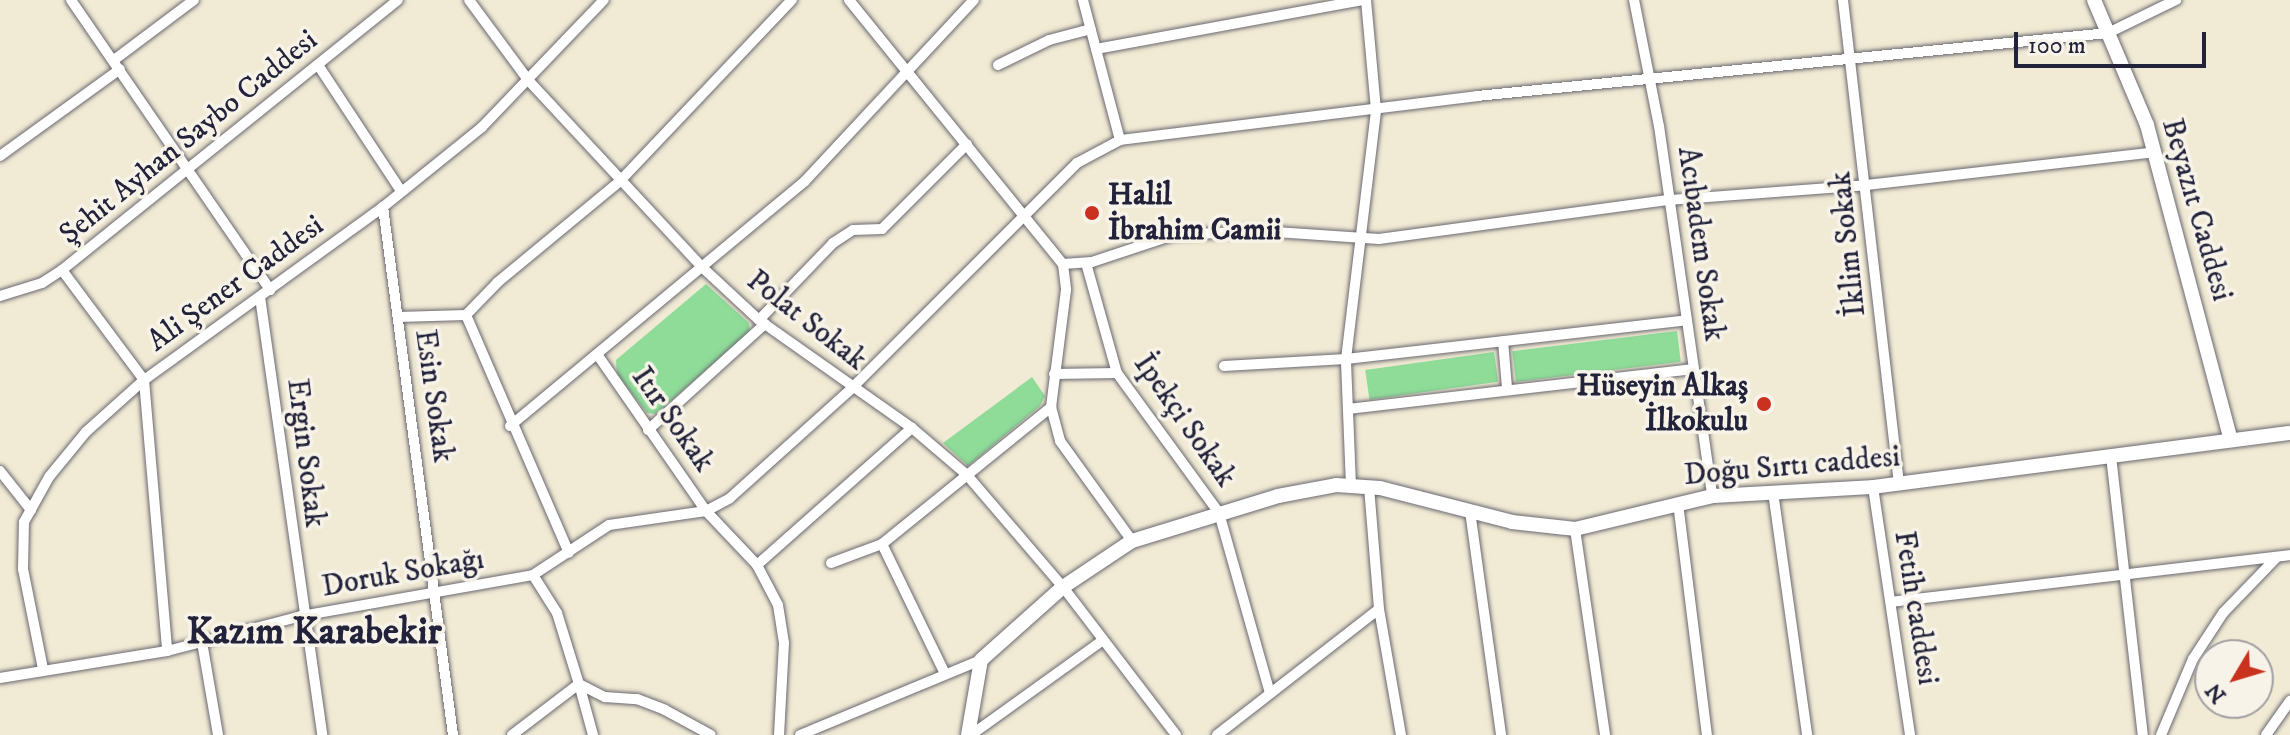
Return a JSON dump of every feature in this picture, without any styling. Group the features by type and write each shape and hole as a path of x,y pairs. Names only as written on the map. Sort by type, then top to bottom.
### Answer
{"street":[{"path":"71,0 117,64 265,294"},
{"path":"0,156 194,0"},
{"name":"Şehit Ayhan Saybo Caddesi","path":"0,296 42,283 62,270 398,0"},
{"name":"Polat Sokak","path":"469,0 529,81 703,268 762,322 912,428 967,475 1063,587 1176,735"},
{"name":"Ali Şener Caddesi","path":"43,669 23,569 24,522 86,432 144,380 383,207 529,81 604,0"},
{"path":"398,317 466,315 498,282 620,181 792,0"},
{"path":"849,0 1063,264 1066,290 1051,407 1060,441 1132,541"},
{"path":"510,426 599,357 805,181 974,0"},
{"path":"1083,0 1120,140"},
{"path":"1096,49 1365,0 1376,110 1365,238 1346,359 1351,486"},
{"name":"Acıbadem Sokak","path":"1634,0 1669,200 1712,496"},
{"name":"İklim Sokak","path":"1843,0 1867,185 1899,483"},
{"name":"Beyazıt Caddesi","path":"2094,0 2155,152 2231,440"},
{"path":"593,735 557,613 533,575 569,553 587,535 609,525 706,511 730,498 852,388 1077,163 1120,140 1649,80 2108,33 2176,0"},
{"path":"998,65 1049,40 1091,29"},
{"path":"318,65 401,191"},
{"path":"648,430 762,322 833,243 853,230 882,229 967,144"},
{"path":"1063,264 1086,263 1173,235 1261,231 1365,238 1669,200 1867,185 2155,152"},
{"name":"Esin Sokak","path":"383,207 453,735"},
{"name":"İpekçi Sokak","path":"1086,263 1117,373 1219,513"},
{"path":"62,270 144,380 167,651"},
{"name":"Ergin Sokak","path":"265,294 301,616 322,735"},
{"path":"466,315 510,426 569,553"},
{"path":"1224,366 1346,359 1687,320"},
{"path":"1503,341 1507,388"},
{"name":"Itır Sokak","path":"599,357 706,511 757,565 778,605 782,630 779,735"},
{"path":"1348,409 1507,388 1694,369"},
{"path":"1054,374 1117,373"},
{"path":"831,563 882,544 1051,407"},
{"path":"757,565 912,428"},
{"name":"Doğu Sırtı caddesi","path":"981,660 1063,587 1132,541 1293,493 1351,486 1369,487 1470,511 1575,529 1712,496 1873,487 2290,433"},
{"path":"2111,456 2143,735"},
{"path":"0,471 31,510"},
{"path":"1369,487 1379,609 1401,735"},
{"name":"Fetih caddesi","path":"1873,487 1910,735"},
{"path":"1773,492 1807,735"},
{"path":"1678,503 1707,735"},
{"path":"1470,511 1501,735"},
{"path":"1219,513 1270,693"},
{"path":"1575,529 1605,735"},
{"path":"882,544 945,674"},
{"path":"1891,602 2290,555"},
{"path":"2161,735 2193,659 2223,613 2277,557"},
{"name":"Doruk Sokağı","path":"0,678 167,651 301,616 533,575"},
{"path":"1217,735 1379,609"},
{"path":"969,735 1102,641"},
{"path":"202,642 218,735"},
{"path":"800,735 981,660"},
{"path":"969,735 981,660"},
{"path":"512,735 579,684"},
{"path":"579,684 605,697 637,699 711,735"},
{"path":"2266,735 2290,701"}],"green space":[{"path":"706,284 749,323 750,331 656,414 647,413 617,374 616,360"},
{"path":"1677,331 1681,362 1516,382 1512,351"},
{"path":"1494,352 1498,382 1369,400 1365,370"},
{"path":"1032,377 1045,396 1040,406 968,466 943,443"}],"place":[{"name":"Halil İbrahim Camii","path":"1092,213"},
{"name":"Hüseyin Alkaş İlkokulu","path":"1764,404"}],"district":[{"name":"Kazım Karabekir","path":"314,633"}]}
